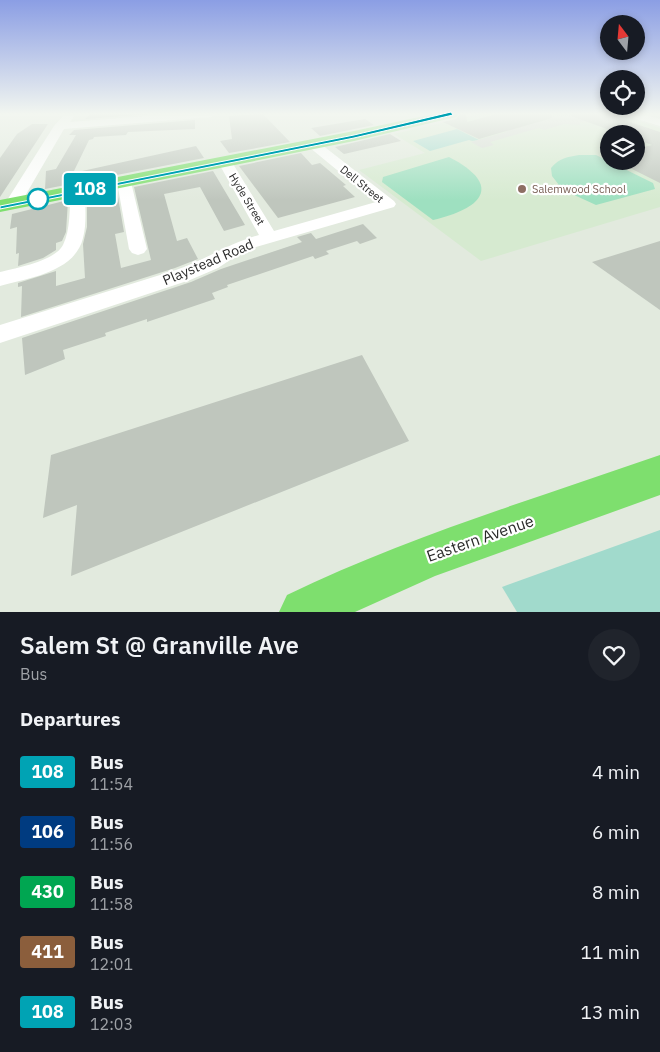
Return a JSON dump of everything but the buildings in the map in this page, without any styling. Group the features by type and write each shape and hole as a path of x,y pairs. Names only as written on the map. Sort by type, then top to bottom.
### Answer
{"main road":[{"path":"6,206 321,143"},
{"name":"Eastern Avenue","path":"304,612 359,585 428,556 660,475"}],"street":[{"path":"6,206 49,143"},
{"name":"Dell Street","path":"313,144 388,204"},
{"name":"Hyde Street","path":"225,162 269,237"},
{"path":"124,182 138,249"},
{"path":"0,279 57,261 72,247 77,227 78,191"},
{"name":"Playstead Road","path":"0,334 183,275 211,264 241,246 388,204"}],"shaded area":[{"name":"Salemwood School","path":"408,143 600,143 600,170 645,170 645,143 660,143 660,207 481,261 359,170 425,153"},
{"path":"416,143 460,143 430,151"},
{"path":"472,143 491,143 494,145 482,148"},
{"path":"660,530 660,612 517,612 502,587"}],"green space":[{"path":"596,155 600,157 600,170 627,170 653,183 655,189 596,205 572,194 559,185 552,176 551,168 557,162 567,157"},
{"path":"449,157 477,178 481,187 480,195 474,203 464,210 433,220 382,182 383,177"}],"bus line":[{"name":"108","path":"0,206 321,143"}],"place":[{"name":"Salemwood School","path":"522,189"}]}
